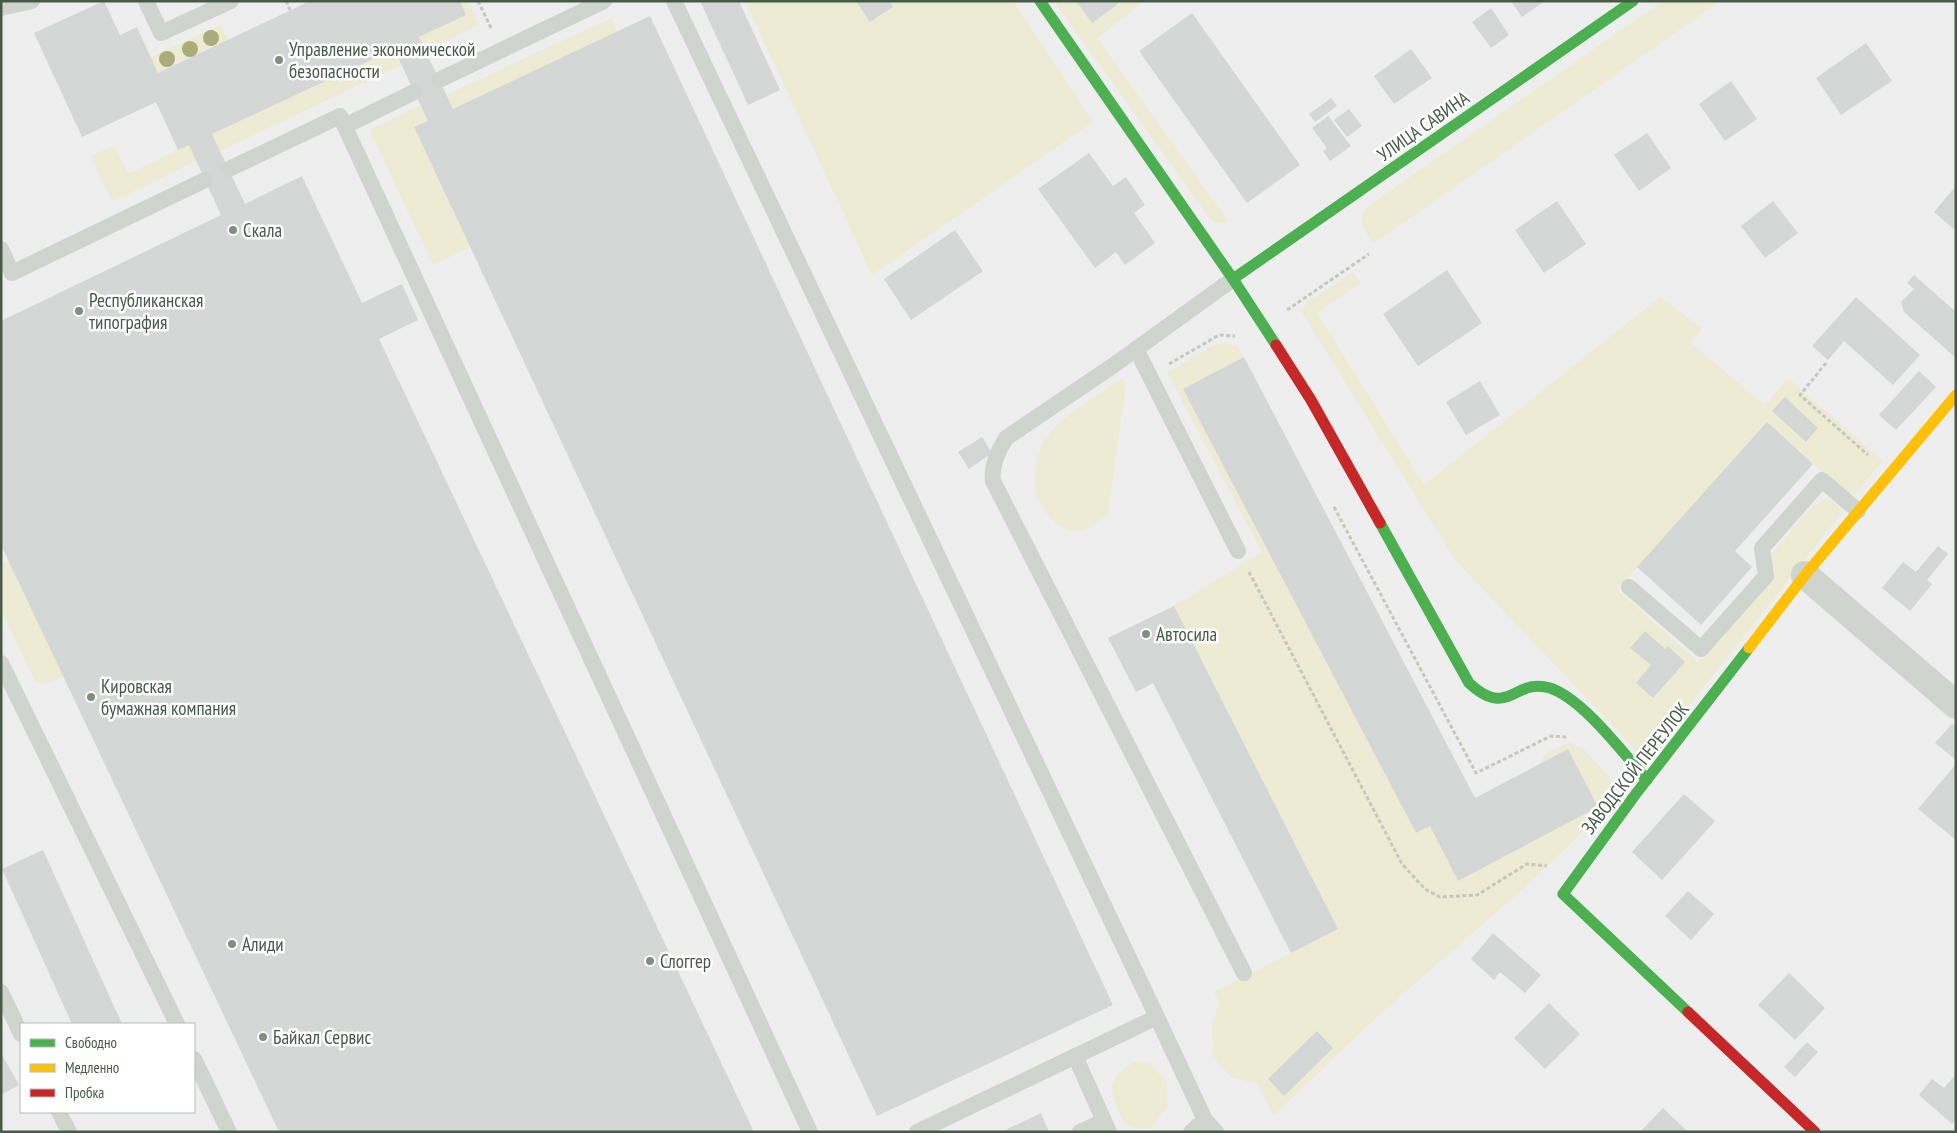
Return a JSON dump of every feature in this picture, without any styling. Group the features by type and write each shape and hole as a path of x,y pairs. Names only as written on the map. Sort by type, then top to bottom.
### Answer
{"street":[{"path":"1040,1 1232,279 1311,400 1469,683 1480,696 1488,699 1500,700 1538,686 1560,693 1586,714 1647,780"},
{"name":"УЛИЦА САВИНА","path":"1232,279 1633,1"},
{"name":"ЗАВОДСКОЙ ПЕРЕУЛОК","path":"1815,1132 1563,894 1580,868 1805,575 1956,395"},
{"path":"1805,575 1956,705"}],"lane":[{"path":"1,8 32,1"},
{"path":"146,1 161,33 231,1"},
{"path":"439,80 604,1"},
{"path":"674,1 1210,1126 1191,1132"},
{"path":"345,126 414,92"},
{"path":"228,169 340,116 810,1132"},
{"path":"1,249 7,276 205,180"},
{"path":"1232,279 1136,349 1006,438 994,463 993,481 1244,973"},
{"path":"1136,349 1238,552"},
{"path":"1629,587 1701,649 1766,576 1762,548 1822,480 1858,511"},
{"path":"1,663 177,1023"},
{"path":"1,992 20,1032"},
{"path":"917,1132 1157,1016"},
{"path":"1075,1056 1107,1126 1080,1132"},
{"path":"195,1061 229,1132"},
{"path":"60,1113 69,1132"}],"path":[{"path":"286,1 290,10"},
{"path":"478,1 502,50"},
{"path":"1263,327 1369,254"},
{"path":"1826,363 1800,394 1889,473"},
{"path":"1238,552 1402,864 1412,877 1425,889 1440,897 1477,895 1527,864 1580,868"}],"shaded area":[{"path":"460,1 468,1 478,22 476,26 425,51 419,37 466,15"},
{"path":"745,1 856,1 870,22 893,7 889,1 1013,1 1093,122 872,275"},
{"path":"1054,1 1076,1 1092,23 1118,4 1117,1 1145,1 1097,38 1228,221 1219,224 1211,220"},
{"path":"1663,1 1721,1 1373,244 1361,224 1363,211 1371,204"},
{"path":"611,18 618,32 453,109 446,95"},
{"path":"221,25 227,40 158,73 151,57"},
{"path":"394,49 401,65 220,151 212,134"},
{"path":"420,105 428,121 414,128 470,247 433,265 370,130"},
{"path":"189,145 196,161 114,201 110,198 91,156 110,147 115,148 127,172 132,172"},
{"path":"1353,272 1361,283 1317,313 1424,485 1660,297 1702,328 1691,343 1765,405 1788,378 1883,461 1855,494 1849,495 1767,423 1617,590 1698,662 1772,579 1770,555 1813,506 1826,499 1834,502 1840,508 1841,514 1650,755 1642,754 1636,750 1455,560 1301,311 1307,303"},
{"path":"1224,343 1237,346 1244,357 1183,389 1416,833 1430,826 1458,881 1598,807 1568,750 1539,764 1546,753 1569,742 1584,749 1610,778 1611,789 1601,814 1523,889 1380,1014 1273,1116 1258,1084 1231,1077 1213,1057 1212,1026 1219,1002 1214,992 1338,929 1174,606 1262,552 1167,373 1214,345"},
{"path":"1122,378 1126,384 1108,514 1083,530 1072,531 1065,529 1046,513 1036,493 1036,466 1041,447 1059,423"},
{"path":"9,561 63,676 47,684 36,683 1,610 1,564"},
{"path":"1136,1061 1151,1064 1167,1083 1167,1107 1150,1128 1137,1129 1124,1123 1113,1095 1112,1088 1118,1074"}],"building":[{"path":"104,1 120,35 137,27 158,73 310,1 460,1 466,15 419,37 453,109 650,16 1113,1005 877,1116 414,127 428,121 394,49 212,134 245,204 302,176 362,303 402,284 418,320 379,339 754,1132 279,1132 1,545 1,321 221,215 189,145 178,150 156,102 82,137 34,33"},
{"path":"700,1 739,1 780,90 748,105"},
{"path":"856,1 889,1 893,7 870,22"},
{"path":"1076,1 1117,1 1118,4 1092,23"},
{"path":"1511,1 1545,1 1522,17"},
{"path":"1491,8 1509,35 1491,48 1472,22"},
{"path":"1192,13 1300,165 1247,203 1139,51"},
{"path":"1866,43 1892,81 1841,115 1816,78"},
{"path":"1411,49 1432,78 1394,104 1374,76"},
{"path":"1731,81 1757,119 1725,141 1699,104"},
{"path":"1331,98 1337,106 1315,122 1309,114"},
{"path":"1349,109 1362,126 1347,137 1334,120"},
{"path":"1328,116 1351,146 1330,161 1323,151 1327,148 1312,128"},
{"path":"1647,133 1671,168 1639,191 1614,155"},
{"path":"1089,153 1113,186 1126,177 1145,205 1134,213 1155,243 1125,265 1116,252 1095,268 1038,189"},
{"path":"1956,186 1956,231 1934,212"},
{"path":"1557,201 1586,244 1544,273 1515,230"},
{"path":"1773,201 1798,233 1765,258 1741,226"},
{"path":"955,230 983,271 911,320 884,279"},
{"path":"1447,270 1482,323 1418,366 1383,314"},
{"path":"1914,275 1956,312 1956,358 1904,312 1901,302 1914,289 1907,283"},
{"path":"1856,297 1920,355 1893,385 1844,341 1828,360 1812,346"},
{"path":"1244,357 1475,798 1568,749 1598,807 1458,881 1430,826 1416,833 1183,389"},
{"path":"1919,371 1936,387 1896,430 1879,415"},
{"path":"1480,381 1500,415 1466,435 1446,402"},
{"path":"1785,397 1818,428 1806,442 1772,411"},
{"path":"1767,422 1813,464 1735,551 1752,567 1701,625 1637,567"},
{"path":"982,437 992,453 969,469 958,452"},
{"path":"1938,546 1948,554 1927,580 1932,584 1910,611 1882,588 1903,562 1916,572"},
{"path":"1174,606 1338,929 1291,953 1153,683 1136,692 1108,638"},
{"path":"1645,631 1665,649 1668,646 1685,662 1653,698 1636,683 1651,665 1630,648"},
{"path":"1952,724 1956,726 1956,760 1935,743"},
{"path":"1956,764 1956,840 1918,809"},
{"path":"1684,794 1715,821 1662,880 1632,852"},
{"path":"43,850 122,1023 72,1023 2,869"},
{"path":"1688,891 1714,914 1691,940 1665,916"},
{"path":"1493,933 1541,975 1525,993 1500,972 1494,980 1471,959"},
{"path":"1789,973 1825,1008 1795,1040 1758,1005"},
{"path":"1549,1003 1580,1034 1545,1069 1514,1038"},
{"path":"1317,1031 1333,1048 1284,1096 1268,1079"},
{"path":"1807,1042 1818,1052 1795,1077 1784,1067"},
{"path":"1,1053 19,1085 1,1095"},
{"path":"1956,1074 1956,1120 1952,1124 1919,1095 1932,1079 1944,1088"},
{"path":"1663,1108 1688,1132 1640,1132"},
{"path":"1041,1113 1049,1132 1001,1132"}],"traffic: fast":[{"path":"1040,1 1233,279 1276,345"},
{"path":"1233,279 1633,1"},
{"path":"1380,523 1469,683 1482,693 1493,698 1503,698 1538,686 1550,688 1563,694 1576,703 1602,728 1647,780"},
{"path":"1688,1012 1563,894 1635,795 1749,648"}],"traffic: slow":[{"path":"1749,648 1805,575 1956,395"}],"traffic: jam":[{"path":"1276,345 1311,400 1380,523"},
{"path":"1688,1012 1815,1132"}],"place":[{"name":"Управление экономической безопасности","path":"279,60"},
{"name":"Скала","path":"233,230"},
{"name":"Республиканская типография","path":"79,311"},
{"name":"Автосила","path":"1146,634"},
{"name":"Кировская бумажная компания","path":"91,697"},
{"name":"Алиди","path":"232,944"},
{"name":"Слоггер","path":"650,961"},
{"name":"Байкал Сервис","path":"263,1037"}]}
